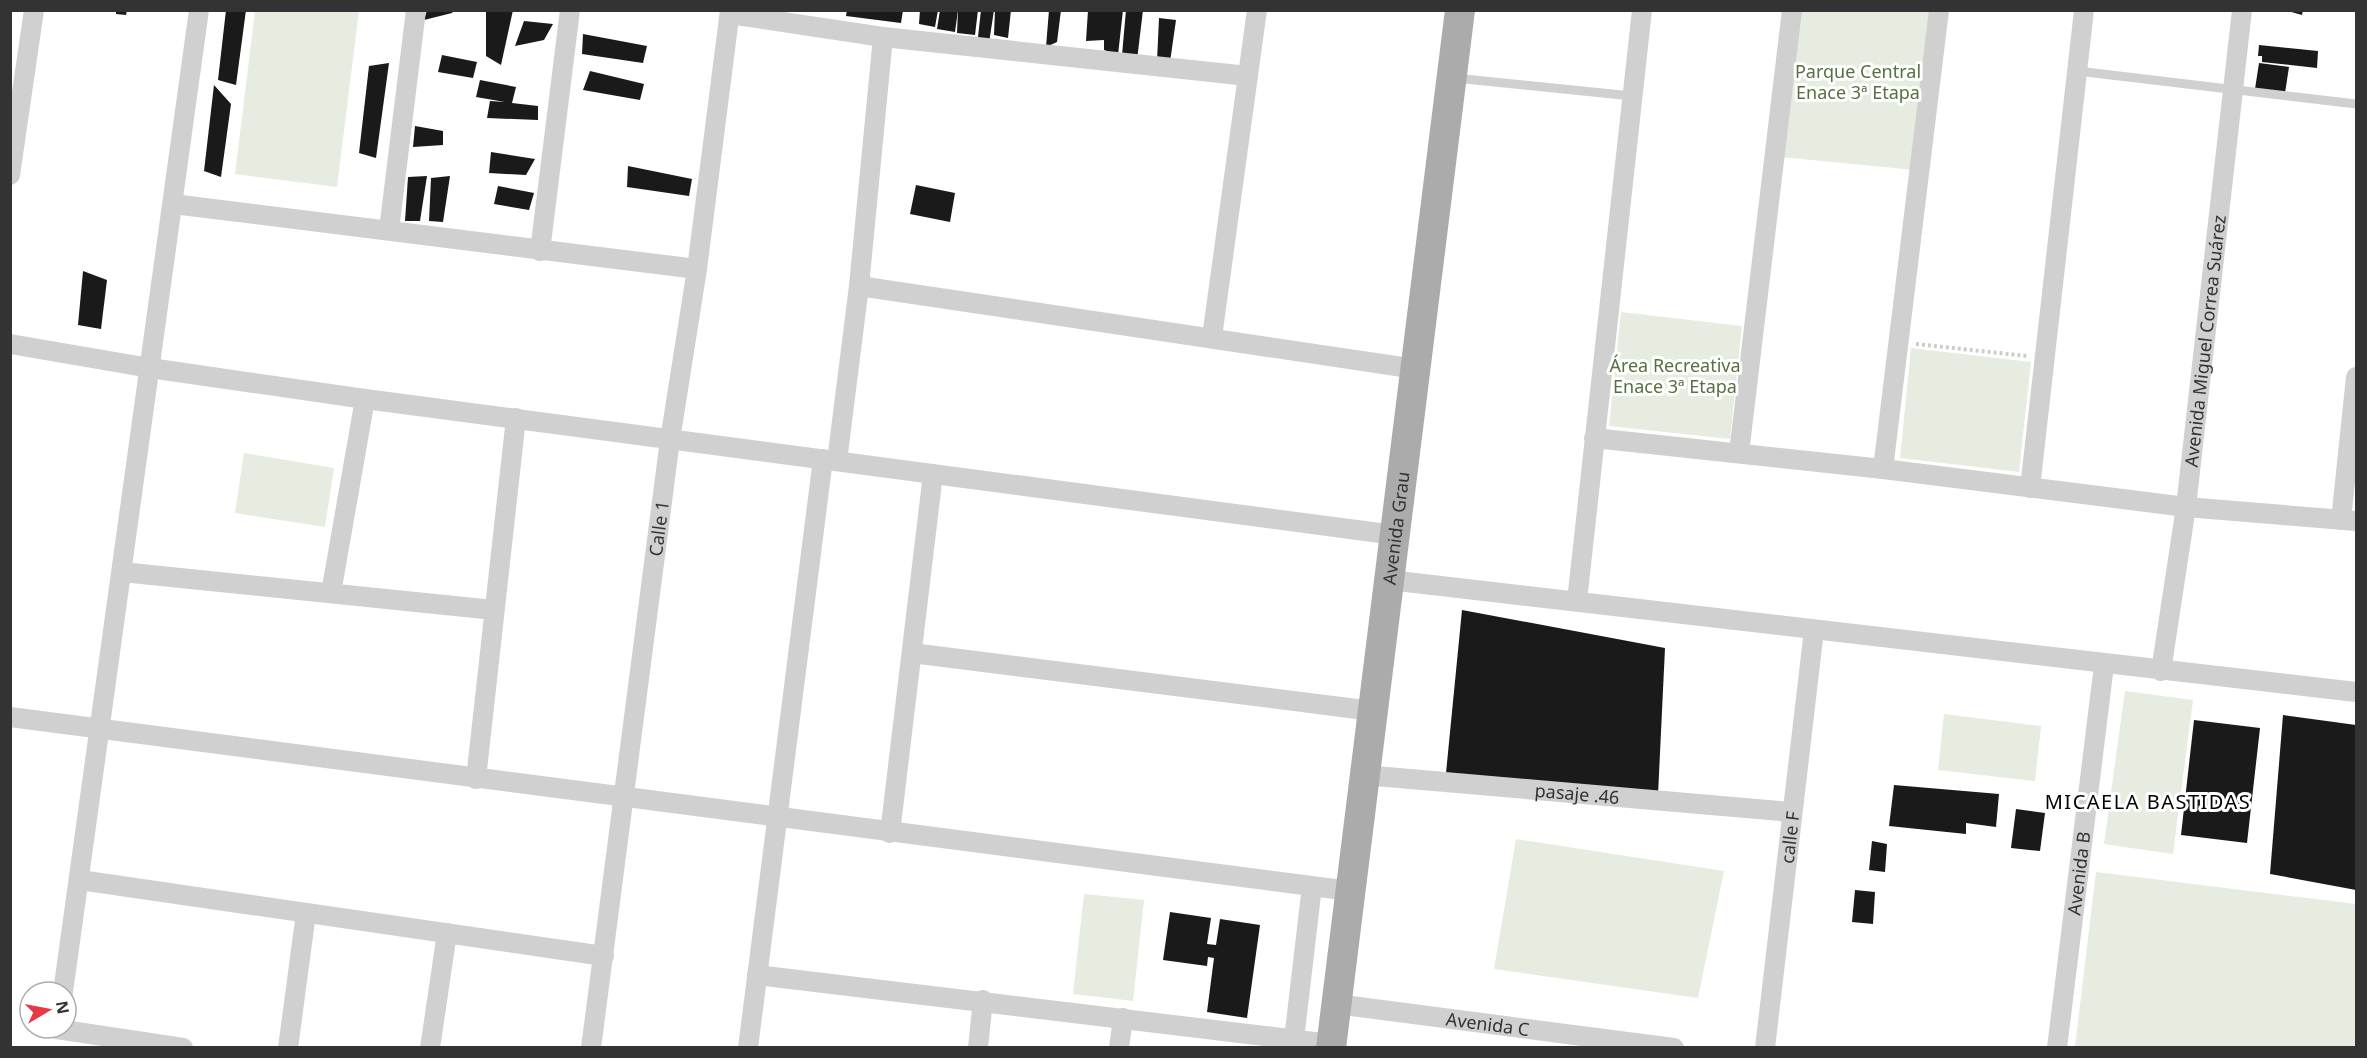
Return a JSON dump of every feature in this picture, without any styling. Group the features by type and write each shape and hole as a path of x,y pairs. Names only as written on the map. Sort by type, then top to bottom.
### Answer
{"main road":[{"name":"Avenida Grau","path":"1331,1046 1460,10"}],"street":[{"path":"10,175 34,10"},
{"path":"65,980 199,10"},
{"path":"389,230 416,10"},
{"path":"540,250 570,10"},
{"path":"1212,338 1257,10"},
{"path":"1577,601 1642,10"},
{"path":"1739,453 1792,10"},
{"path":"1883,469 1939,10"},
{"path":"2030,488 2084,10"},
{"name":"Avenida Miguel Correa Suárez","path":"2161,671 2186,507 2242,10"},
{"path":"730,12 883,37 1248,76"},
{"name":"Calle 1","path":"591,1047 670,440 697,269 730,12"},
{"path":"748,1047 776,816 859,286 883,37"},
{"path":"172,204 697,269"},
{"path":"859,286 1416,369"},
{"path":"10,344 150,368 365,399 1395,535"},
{"path":"1594,438 1883,469 2186,507 2349,521 2356,377"},
{"path":"331,593 365,399"},
{"path":"476,779 516,418"},
{"path":"890,832 933,474"},
{"path":"122,572 494,610"},
{"path":"1389,580 2104,665 2356,692"},
{"name":"calle F","path":"1765,1047 1814,630"},
{"path":"912,653 1373,711"},
{"name":"Avenida B","path":"2057,1047 2104,665"},
{"path":"10,717 1350,891"},
{"name":"pasaje .46","path":"1364,775 1791,812"},
{"path":"80,880 604,956"},
{"path":"1293,1043 1312,886"},
{"path":"288,1047 306,913"},
{"path":"430,1047 447,933"},
{"path":"757,975 983,1000 1293,1043 1331,1046"},
{"path":"978,1047 983,1000"},
{"name":"Avenida C","path":"1336,1004 1514,1038 1674,1047"},
{"path":"1119,1047 1122,1018"},
{"path":"78,1037 183,1047"}],"lane":[{"path":"2077,71 2356,104"},
{"path":"1450,77 1632,96"}],"path":[{"path":"1900,342 2044,357"}],"green space":[{"path":"255,11 359,11 337,187 235,174"},
{"name":"Parque Central Enace 3ª Etapa","path":"1796,11 1938,11 1915,170 1781,157"},
{"name":"Área Recreativa Enace 3ª Etapa","path":"1621,312 1742,326 1730,439 1609,426"},
{"path":"1911,348 2031,362 2019,472 1900,458"},
{"path":"244,453 334,468 325,527 235,513"},
{"path":"2125,691 2193,700 2173,854 2104,844"},
{"path":"1944,714 2041,726 2035,781 1938,770"},
{"path":"1516,839 1724,871 1698,998 1494,969"},
{"path":"2096,872 2356,904 2356,1047 2075,1047"},
{"path":"1084,894 1144,900 1133,1001 1073,994"}],"building":[{"path":"116,10 127,10 126,15 116,14"},
{"path":"226,10 246,10 236,85 218,80"},
{"path":"427,10 454,10 452,13 424,20"},
{"path":"486,10 513,10 501,65 486,56"},
{"path":"847,10 903,10 901,23 846,16"},
{"path":"920,10 938,10 935,27 919,24"},
{"path":"940,10 958,10 955,32 937,29"},
{"path":"958,10 978,10 975,35 957,33"},
{"path":"981,10 994,10 989,43 978,37"},
{"path":"995,10 1011,10 1008,38 994,35"},
{"path":"1049,10 1061,10 1057,42 1046,47"},
{"path":"1088,10 1123,10 1118,55 1104,50 1104,40 1086,41"},
{"path":"1126,10 1143,10 1137,60 1122,55"},
{"path":"2284,10 2303,10 2302,15"},
{"path":"1159,18 1176,20 1170,62 1157,61"},
{"path":"524,21 553,24 544,40 515,46"},
{"path":"583,34 647,46 643,63 582,54"},
{"path":"2259,45 2318,51 2317,68 2262,62 2262,56 2258,56"},
{"path":"442,55 477,62 473,78 438,72"},
{"path":"389,63 376,158 359,153 369,66"},
{"path":"2259,63 2289,67 2285,93 2255,89"},
{"path":"590,71 644,84 640,100 583,90"},
{"path":"480,80 516,87 512,103 538,106 538,120 487,118 490,101 505,102 476,97"},
{"path":"214,85 231,104 221,177 204,171"},
{"path":"415,126 443,131 443,145 413,147"},
{"path":"491,152 535,159 526,175 489,173"},
{"path":"628,166 692,179 689,196 627,187"},
{"path":"427,176 420,221 405,221 408,177"},
{"path":"450,176 443,222 429,221 431,178"},
{"path":"916,185 955,193 950,222 910,214"},
{"path":"498,186 534,193 529,210 494,204"},
{"path":"83,271 107,280 101,329 78,325"},
{"path":"1462,610 1665,648 1658,795 1446,773"},
{"path":"2283,715 2356,725 2356,890 2270,874"},
{"path":"2194,720 2260,728 2247,843 2181,835"},
{"path":"1894,785 1999,794 1996,827 1966,823 1966,834 1889,826"},
{"path":"2016,809 2045,813 2040,851 2011,848"},
{"path":"1872,841 1887,844 1885,872 1869,870"},
{"path":"1855,890 1875,892 1873,924 1852,922"},
{"path":"1170,912 1211,918 1207,944 1216,945 1220,919 1260,925 1247,1018 1207,1012 1214,958 1208,957 1207,966 1163,960"}],"district":[{"name":"MICAELA BASTIDAS","path":"2148,801"}]}
